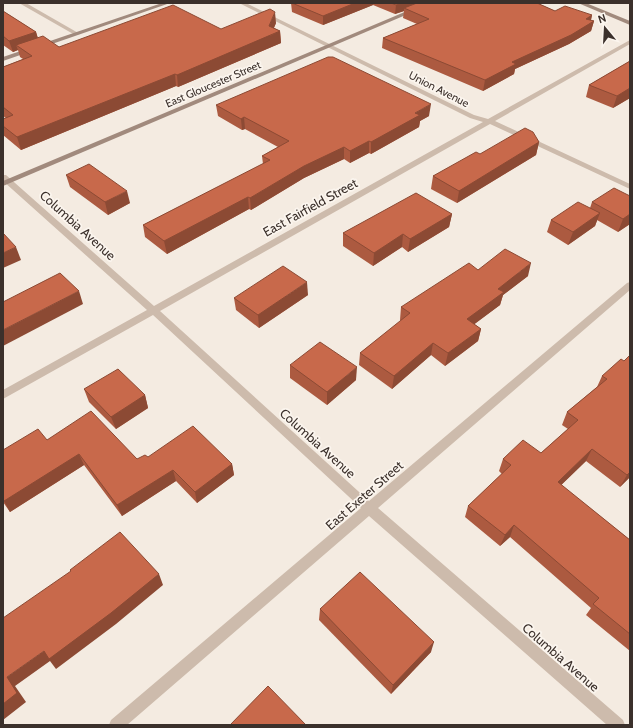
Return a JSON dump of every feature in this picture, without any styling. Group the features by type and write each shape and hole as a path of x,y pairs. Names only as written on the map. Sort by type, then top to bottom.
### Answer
{"street":[{"path":"22,3 77,34"},
{"path":"3,59 168,3"},
{"name":"Union Avenue","path":"242,3 472,117 489,121 630,187"},
{"name":"East Gloucester Street","path":"5,181 431,3"},
{"path":"581,3 630,23"},
{"name":"East Fairfield Street","path":"3,396 152,310 630,42"},
{"name":"Columbia Avenue","path":"5,181 152,310 370,509 618,725"},
{"name":"East Exeter Street","path":"116,725 630,285"}],"building":[{"path":"292,3 355,3 323,16"},
{"path":"417,3 537,3 555,11 565,6 592,15 586,19 594,21 571,35 512,62 516,64 485,80 383,38 429,19 404,8"},
{"path":"173,5 221,29 270,9 275,12 269,26 280,31 177,75 175,74 17,137 3,126 3,119 13,115 3,107 3,67 32,56 16,45 43,36 59,47"},
{"path":"3,11 36,32 9,41 3,36"},
{"path":"328,57 333,57 431,104 415,113 420,115 371,142 369,141 350,151 344,147 304,166 250,198 248,197 164,241 143,225 270,160 262,156 289,141 244,117 241,119 216,105"},
{"path":"630,61 630,88 617,96 589,85"},
{"path":"525,128 533,132 539,142 459,191 433,176 476,152 480,154"},
{"path":"89,164 127,191 105,202 66,175"},
{"path":"614,188 630,196 630,214 623,219 592,202"},
{"path":"416,193 452,214 410,239 403,234 374,253 343,233"},
{"path":"578,202 600,213 573,232 551,220"},
{"path":"3,233 16,247 3,253"},
{"path":"505,249 531,263 498,289 504,292 467,319 481,329 448,353 433,343 394,376 360,353 410,313 401,307 469,263 478,270"},
{"path":"283,266 307,282 258,315 234,298"},
{"path":"60,273 79,291 3,330 3,302"},
{"path":"320,342 357,367 327,392 290,365"},
{"path":"630,355 630,472 627,475 592,449 558,482 630,540 630,634 593,604 599,598 514,525 505,535 468,506 511,465 503,459 523,440 541,453 578,420 567,412 607,379 602,376 621,359 624,361"},
{"path":"118,369 145,395 111,417 84,389"},
{"path":"91,411 137,459 145,455 148,457 193,426 232,464 195,492 173,470 117,505 79,454 4,501 3,450 38,429 47,440"},
{"path":"120,532 159,574 111,613 49,659 44,651 7,677 17,693 3,704 3,618 71,571 70,570"},
{"path":"360,572 434,642 393,685 320,609"},
{"path":"268,686 306,725 230,725"}]}
